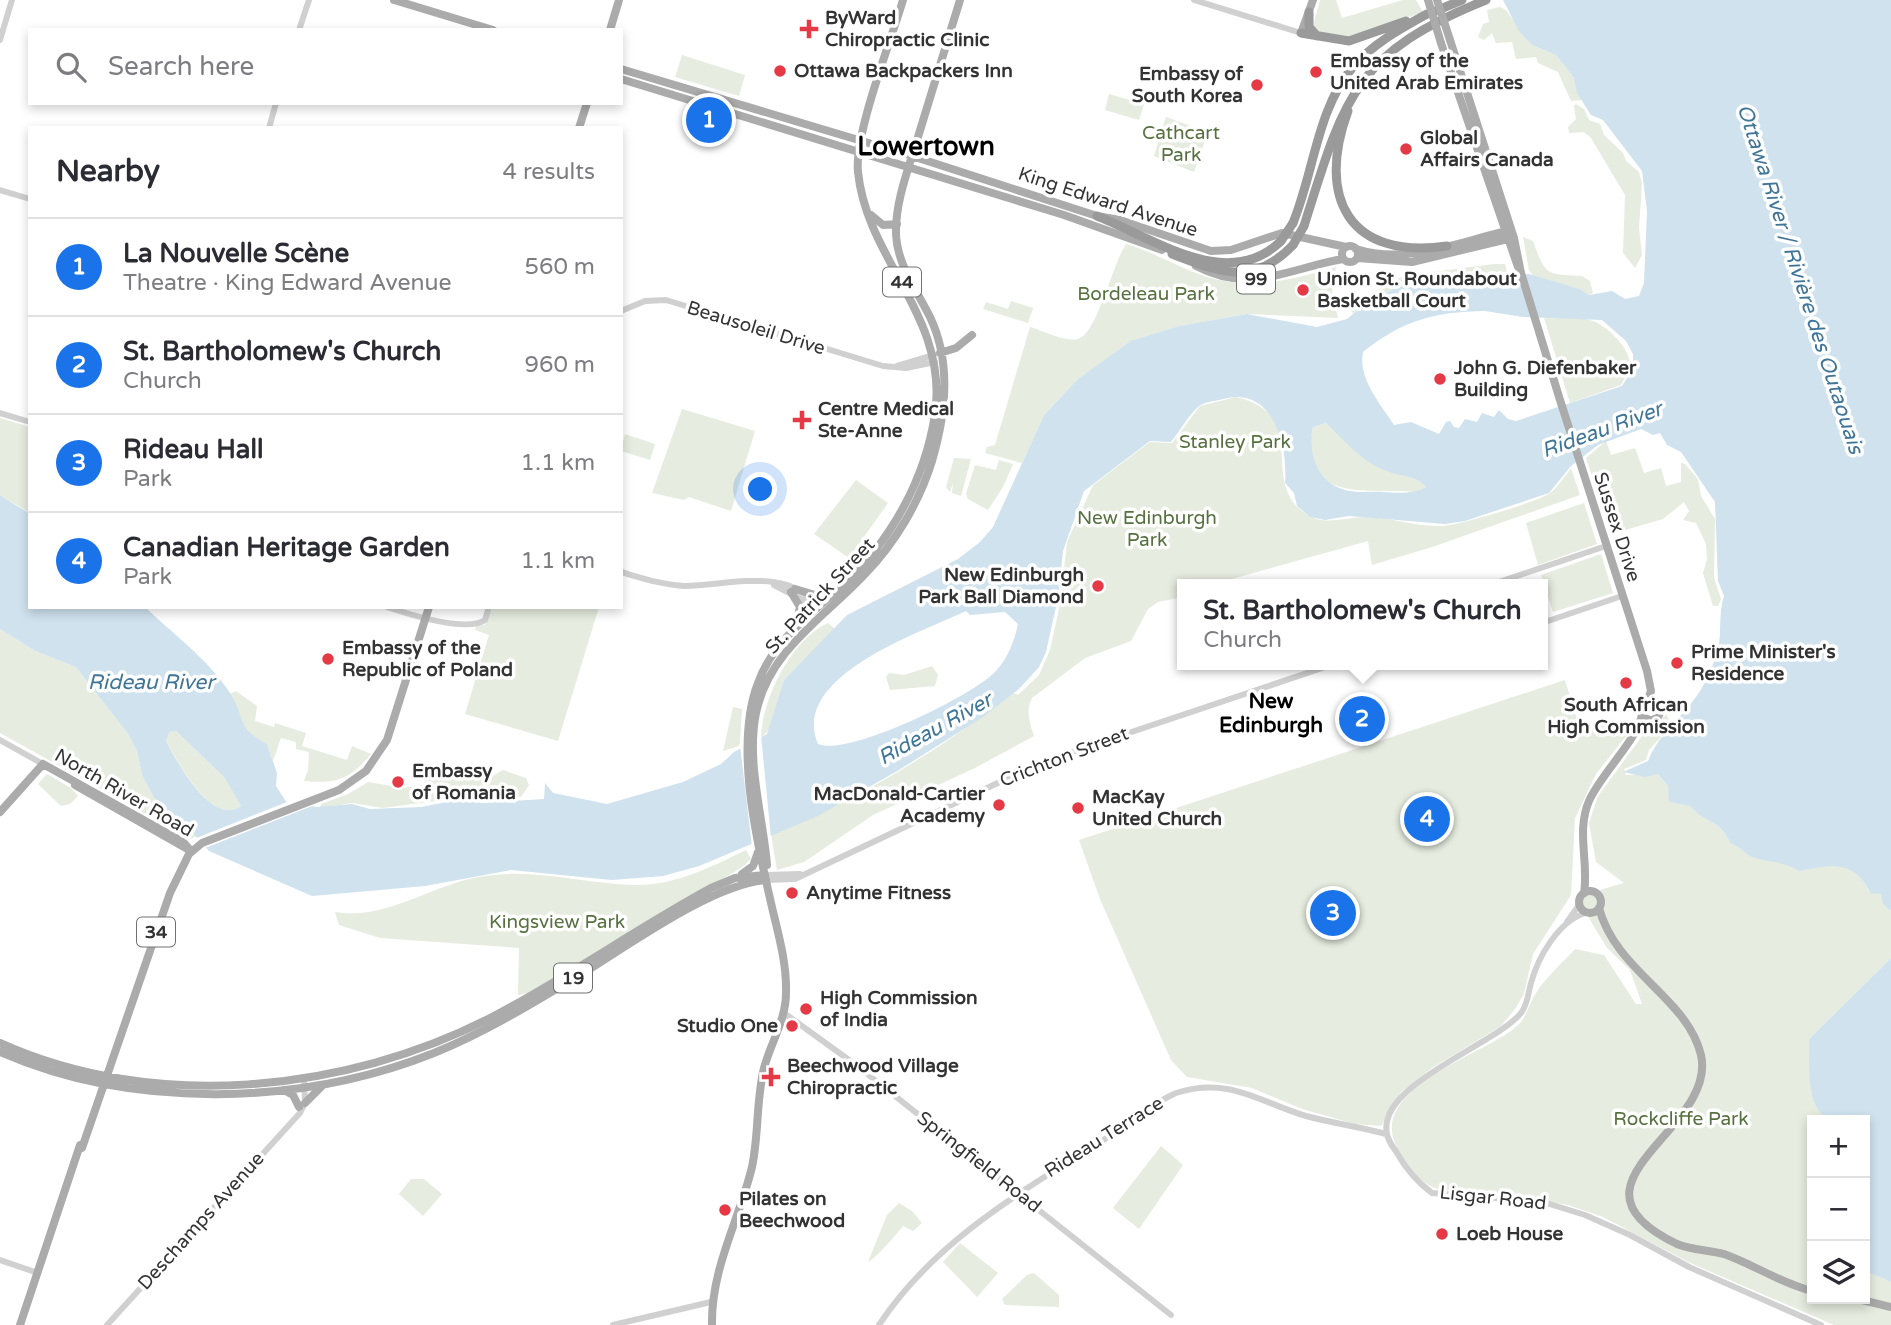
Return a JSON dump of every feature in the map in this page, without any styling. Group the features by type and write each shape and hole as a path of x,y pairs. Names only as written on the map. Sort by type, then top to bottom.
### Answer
{"highway":[{"path":"1301,33 1338,41 1355,40 1462,0"},
{"path":"1172,254 1217,271 1244,273 1272,263 1293,245 1304,226 1334,130 1342,111 1362,82 1389,53 1416,33 1484,1"},
{"path":"1309,12 1310,29 1318,37"},
{"path":"1097,216 1220,264 1253,260 1281,241 1293,223 1325,120 1340,84 1372,49 1426,14"},
{"path":"1362,82 1342,129 1335,163 1336,191 1348,216 1365,232 1385,244 1403,248 1447,246"}],"main road":[{"path":"394,0 486,28"},
{"path":"611,28 619,0"},
{"name":"44","path":"867,210 859,181 860,140 903,0"},
{"name":"St. Patrick Street","path":"766,878 750,739 751,708 758,682 768,661 792,631 846,582 884,539 917,479 934,418 937,334 902,261 897,224 908,168 960,0"},
{"path":"1301,33 1313,0"},
{"name":"Sussex Drive","path":"1428,0 1477,123 1534,317 1622,596 1655,688 1658,705"},
{"name":"Sussex Drive","path":"1437,0 1468,126 1509,235"},
{"name":"King Edward Avenue","path":"623,70 912,156 1097,216 1120,220 1211,251 1231,250 1282,233 1346,247 1357,253 1352,262 1343,259 1272,278 1231,279 1204,271 1172,254 1123,234 623,79"},
{"path":"580,126 586,105"},
{"path":"727,111 747,113 755,108"},
{"path":"1468,126 1477,123"},
{"path":"903,194 912,179 926,173"},
{"path":"1003,185 1013,194 1013,200"},
{"path":"867,210 883,225 897,224"},
{"name":"St. Patrick Street","path":"750,739 761,696 778,661 798,636 874,565 916,502 929,469 940,427 945,394 938,357 867,210"},
{"path":"1357,253 1403,255 1509,235"},
{"path":"1357,253 1412,262 1509,235"},
{"path":"1343,259 1342,251 1346,247"},
{"path":"937,334 948,344 960,346"},
{"path":"938,357 960,346 971,335"},
{"path":"793,590 820,595 846,582"},
{"path":"792,631 801,610 793,590"},
{"name":"34","path":"20,1325 175,880 191,851 200,844 324,796 360,776 381,751 428,609"},
{"name":"Sussex Drive","path":"1610,766 1639,725 1651,691 1647,671"},
{"path":"1646,703 1658,705 1659,714 1610,766 1586,812 1583,825 1584,893 1578,905 1682,1018 1697,1043 1702,1063 1700,1082 1688,1107 1634,1171 1629,1188 1632,1208 1646,1224 1681,1245 1724,1254 1782,1282 1807,1290"},
{"path":"1642,714 1652,720"},
{"path":"0,812 43,764"},
{"name":"North River Road","path":"43,764 191,851"},
{"path":"728,879 752,867 762,844"},
{"path":"1585,862 1601,902 1599,908 1615,944"},
{"name":"44","path":"712,1325 711,1302 720,1260 750,1172 763,1073 784,1013 786,970 766,878"},
{"name":"19","path":"0,1052 51,1072 104,1084 201,1093 281,1089 382,1062 459,1033 507,1009 728,879 766,878"},
{"name":"19","path":"0,1043 40,1058 107,1074 208,1084 329,1082 399,1065 459,1042 524,1008 692,909 741,885 766,878"},
{"path":"1584,893 1597,894"},
{"path":"1586,913 1599,908"},
{"path":"281,1089 293,1095 302,1105 316,1090 329,1082"},
{"path":"1870,1302 1891,1307"}],"street":[{"path":"0,40 12,0"},
{"path":"300,28 309,0"},
{"path":"1194,0 1301,33"},
{"path":"270,126 275,105"},
{"path":"0,190 28,198"},
{"name":"Beausoleil Drive","path":"623,310 645,301 666,300 892,367 938,357"},
{"path":"0,413 28,421"},
{"path":"1508,579 1606,546"},
{"path":"623,573 659,583 682,586 765,582 793,590 818,608"},
{"path":"1548,621 1622,596"},
{"path":"393,609 425,619 483,622 488,609"},
{"name":"Crichton Street","path":"766,878 805,873 1042,762 1316,670"},
{"name":"North River Road","path":"0,740 43,764"},
{"path":"1387,1134 1391,1111 1412,1088 1458,1055 1506,1028 1521,1013 1526,1004 1536,964 1578,905"},
{"path":"1557,935 1586,913"},
{"name":"Springfield Road","path":"784,1013 1171,1315"},
{"name":"Deschamps Avenue","path":"107,1325 295,1117 302,1105 303,1083"},
{"name":"Rideau Terrace","path":"879,1325 914,1281 936,1259 1017,1193 1175,1093 1201,1087 1236,1090 1308,1117 1387,1134"},
{"name":"Lisgar Road","path":"1387,1134 1418,1183 1432,1193 1543,1202 1585,1215 1630,1235 1689,1267 1821,1325"},
{"path":"0,1260 38,1273"},
{"path":"613,1325 711,1302"}],"green space":[{"path":"1320,0 1336,0 1342,18 1403,0 1416,0 1423,12 1357,37 1319,34 1313,26"},
{"path":"1500,7 1506,10 1532,45 1556,55 1574,78 1582,100 1571,101 1558,72 1538,63 1536,57 1516,59 1512,42 1496,43 1492,33 1484,40 1478,37 1483,24 1489,22 1487,10"},
{"path":"682,55 745,75 739,96 675,77"},
{"path":"1109,94 1144,104 1139,120 1105,110"},
{"path":"1576,104 1584,109 1589,120 1600,124 1604,135 1639,172 1642,184 1639,228 1642,255 1635,268 1623,253 1625,195 1591,138 1584,132 1569,133 1568,127 1576,119"},
{"name":"Cathcart Park","path":"1166,117 1208,132 1194,172 1154,156"},
{"path":"1523,237 1533,241 1541,262 1550,272 1582,276 1590,281 1593,293 1589,295 1580,289 1534,277 1529,270"},
{"name":"Bordeleau Park","path":"1126,244 1207,277 1239,283 1272,282 1336,267 1332,293 1338,318 1247,314 1179,326 1132,341 1078,379 1044,415 1022,463 985,453 987,447 995,445 1030,327 1072,340 1085,334 1098,312"},
{"path":"1505,264 1507,272 1400,287 1370,299 1353,314 1351,310 1359,300 1403,276"},
{"path":"1011,301 1033,308 1028,323 983,309 986,302 1008,309"},
{"path":"1544,318 1588,319 1611,333 1627,352 1629,359 1630,365 1621,385 1570,403"},
{"name":"New Edinburgh Park","path":"1236,397 1259,406 1273,418 1279,433 1285,484 1292,500 1306,514 1319,520 1363,517 1433,526 1452,525 1543,497 1556,488 1571,468 1580,495 1372,565 1368,541 1232,579 1177,579 1177,598 1158,602 1148,609 1131,641 1085,658 1032,698 1029,712 1034,736 975,768 873,815 804,862 777,870 771,834 867,790 928,754 1014,693 1018,695 1039,675 1050,650 1060,604 1067,542 1093,485 1150,442 1172,443 1200,406"},
{"path":"682,409 755,431 731,511 689,497 684,500 652,493"},
{"path":"0,418 28,426 28,512 0,495"},
{"path":"1326,423 1371,462 1422,482 1427,488 1417,492 1360,490 1327,481 1316,470 1311,452 1313,427"},
{"path":"625,434 655,444 650,460 623,452"},
{"path":"1606,441 1611,455 1635,448 1644,473 1661,468 1666,486 1681,482 1681,463 1698,479 1701,496 1715,519 1714,578 1721,599 1718,606 1713,606 1703,573 1707,559 1706,544 1696,523 1683,520 1689,511 1684,502 1663,519 1611,534 1586,458"},
{"path":"954,458 971,459 961,496 952,493 953,483 950,492 946,487"},
{"path":"999,460 1013,464 1003,487 988,510 968,499 966,494 975,465 996,470"},
{"path":"856,480 888,503 849,558 814,534"},
{"path":"1584,503 1597,544 1538,565 1526,523"},
{"path":"1601,554 1613,593 1553,612 1548,597 1548,579 1542,579 1541,575"},
{"path":"492,609 598,609 558,741 465,714 489,635 475,630 476,626 485,625"},
{"path":"828,623 835,629 784,680 769,730 761,738 767,706 781,672 802,643"},
{"path":"0,629 35,651 76,667 128,734 137,751 142,775 153,796 165,812 196,836 191,839 0,733"},
{"path":"932,666 938,675 935,686 890,690 886,677 889,673 904,675"},
{"path":"1565,680 1580,730 1614,719 1626,736 1596,774 1575,818 1571,895 1533,954 1524,994 1501,1026 1432,1068 1401,1092 1381,1126 1355,1124 1302,1109 1252,1088 1187,1077 1171,1060 1100,899 1079,840"},
{"path":"236,691 257,706 255,721 274,727 275,723 306,733 302,746 347,760 352,746 371,754 356,770 342,778 325,782 304,781 309,752 296,749 296,742 281,738 273,761 267,744 247,734 230,694"},
{"path":"733,707 742,709 740,742 739,746 723,751"},
{"name":"Rockcliffe Park","path":"1667,714 1670,727 1649,750 1646,760 1624,769 1626,775 1658,774 1668,786 1670,802 1690,806 1722,830 1730,843 1750,855 1800,871 1841,866 1857,873 1869,892 1881,894 1891,911 1891,958 1809,1039 1811,1091 1817,1108 1825,1115 1807,1115 1807,1304 1870,1304 1870,1273 1891,1282 1891,1325 1834,1325 1688,1262 1603,1217 1568,1205 1494,1193 1440,1190 1416,1175 1399,1151 1392,1129 1397,1109 1432,1076 1517,1026 1542,985 1575,949 1604,955 1636,1004 1642,1004 1630,970 1607,948 1581,905 1586,894 1624,883 1596,862 1589,823 1598,796 1643,735"},
{"path":"176,731 224,777 241,806 230,810 219,808 197,789 166,741 168,732"},
{"path":"430,766 484,781 503,770 526,778 529,785 521,797 480,795 383,808 352,803 320,808 321,804 348,794 368,782 404,788 423,785"},
{"path":"47,774 71,788 78,796 70,804 61,806 38,784"},
{"name":"Kingsview Park","path":"746,850 751,859 741,868 528,993 518,995 519,948 380,938 339,925 335,912 353,913 390,907 461,881 499,874 538,875 634,885 663,882 692,874"},
{"path":"1161,1146 1183,1165 1139,1229 1113,1208"},
{"path":"411,1179 424,1179 442,1194 423,1216 399,1194"},
{"path":"899,1203 912,1211 922,1223 913,1231 903,1226 868,1262 887,1215"},
{"path":"960,1243 998,1273 977,1297 943,1262"},
{"path":"1034,1273 1059,1295 1059,1307 1005,1305 1002,1299 1027,1275"}],"water":[{"path":"1503,0 1891,0 1891,911 1883,904 1881,894 1870,893 1858,875 1850,870 1832,866 1800,871 1751,857 1730,843 1722,830 1690,806 1669,802 1668,786 1658,774 1645,777 1623,772 1648,761 1659,741 1703,686 1718,650 1724,596 1718,581 1715,502 1681,452 1667,445 1660,433 1653,435 1641,429 1598,445 1571,466 1549,493 1465,521 1445,524 1349,516 1325,520 1310,517 1297,506 1294,493 1285,483 1284,452 1280,436 1265,409 1254,401 1240,397 1203,404 1190,415 1171,442 1150,441 1084,491 1063,551 1058,598 1046,652 1039,667 1019,689 983,717 899,770 818,816 699,866 663,876 612,880 511,870 425,886 312,896 209,851 191,831 165,812 153,796 142,775 137,751 128,734 76,667 35,651 0,629 0,495 28,513 28,609 147,609 201,658 230,693 245,727 267,744 277,773 276,786 287,803 317,807 352,804 370,809 421,807 457,800 482,803 544,799 545,783 553,793 607,804 683,782 721,764 734,752 767,734 784,680 847,615 958,559 980,542 993,527 1044,415 1078,379 1131,341 1179,326 1247,314 1317,327 1347,319 1369,301 1398,287 1453,276 1529,274 1580,289 1589,295 1612,291 1625,299 1639,296 1644,283 1647,211 1642,171 1603,120 1591,115 1577,93 1574,78 1556,55 1532,45 1519,31","holes":["1485,311 1523,317 1602,320 1626,341 1633,354 1633,368 1622,386 1516,421 1508,419 1499,410 1494,417 1482,413 1477,422 1465,419 1459,428 1454,427 1450,421 1446,422 1439,434 1411,422 1394,425 1367,381 1362,362 1363,352 1392,332 1420,320 1450,313","1326,423 1370,463 1413,478 1426,487 1400,493 1354,492 1330,483 1317,467 1312,448 1313,427","966,611 970,615 1005,612 1018,624 1010,650 995,672 962,695 909,722 855,742 833,746 818,744 814,720 823,697 840,678 892,644","176,731 224,777 241,806 230,810 219,808 197,789 166,741 169,732"]},
{"path":"1891,958 1891,1282 1870,1273 1870,1115 1822,1114 1816,1106 1810,1085 1809,1039"}],"pier":[{"path":"761,735 771,838 752,847 740,745"},
{"path":"292,800 320,803 205,848 194,839"}],"place":[{"name":"ByWard Chiropractic Clinic","path":"809,29"},
{"name":"Ottawa Backpackers Inn","path":"780,71"},
{"name":"Embassy of the United Arab Emirates","path":"1316,72"},
{"name":"Embassy of South Korea","path":"1257,85"},
{"name":"La Nouvelle Scène","path":"709,120"},
{"name":"Global Affairs Canada","path":"1406,149"},
{"name":"Union St. Roundabout Basketball Court","path":"1303,290"},
{"name":"John G. Diefenbaker Building","path":"1440,379"},
{"name":"Centre Medical Ste-Anne","path":"802,420"},
{"name":"New Edinburgh Park Ball Diamond","path":"1098,586"},
{"name":"Embassy of the Republic of Poland","path":"328,659"},
{"name":"Prime Minister's Residence","path":"1677,663"},
{"name":"South African High Commission","path":"1626,683"},
{"name":"St. Bartholomew's Church","path":"1362,719"},
{"name":"Embassy of Romania","path":"398,782"},
{"name":"MacDonald-Cartier Academy","path":"999,805"},
{"name":"MacKay United Church","path":"1078,808"},
{"name":"Canadian Heritage Garden","path":"1427,819"},
{"name":"Anytime Fitness","path":"792,893"},
{"name":"Rideau Hall","path":"1333,913"},
{"name":"High Commission of India","path":"806,1009"},
{"name":"Studio One","path":"792,1026"},
{"name":"Beechwood Village Chiropractic","path":"771,1077"},
{"name":"Pilates on Beechwood","path":"725,1210"},
{"name":"Loeb House","path":"1442,1234"}],"district":[{"name":"Lowertown","path":"926,146"},
{"name":"New Edinburgh","path":"1271,713"}],"water label":[{"name":"Ottawa River / Rivière des Outaouais","path":"1800,279"},
{"name":"Rideau River","path":"1602,430"},
{"name":"Rideau River","path":"151,682"},
{"name":"Rideau River","path":"935,729"}],"park label":[{"name":"Stanley Park","path":"1235,442"}]}
